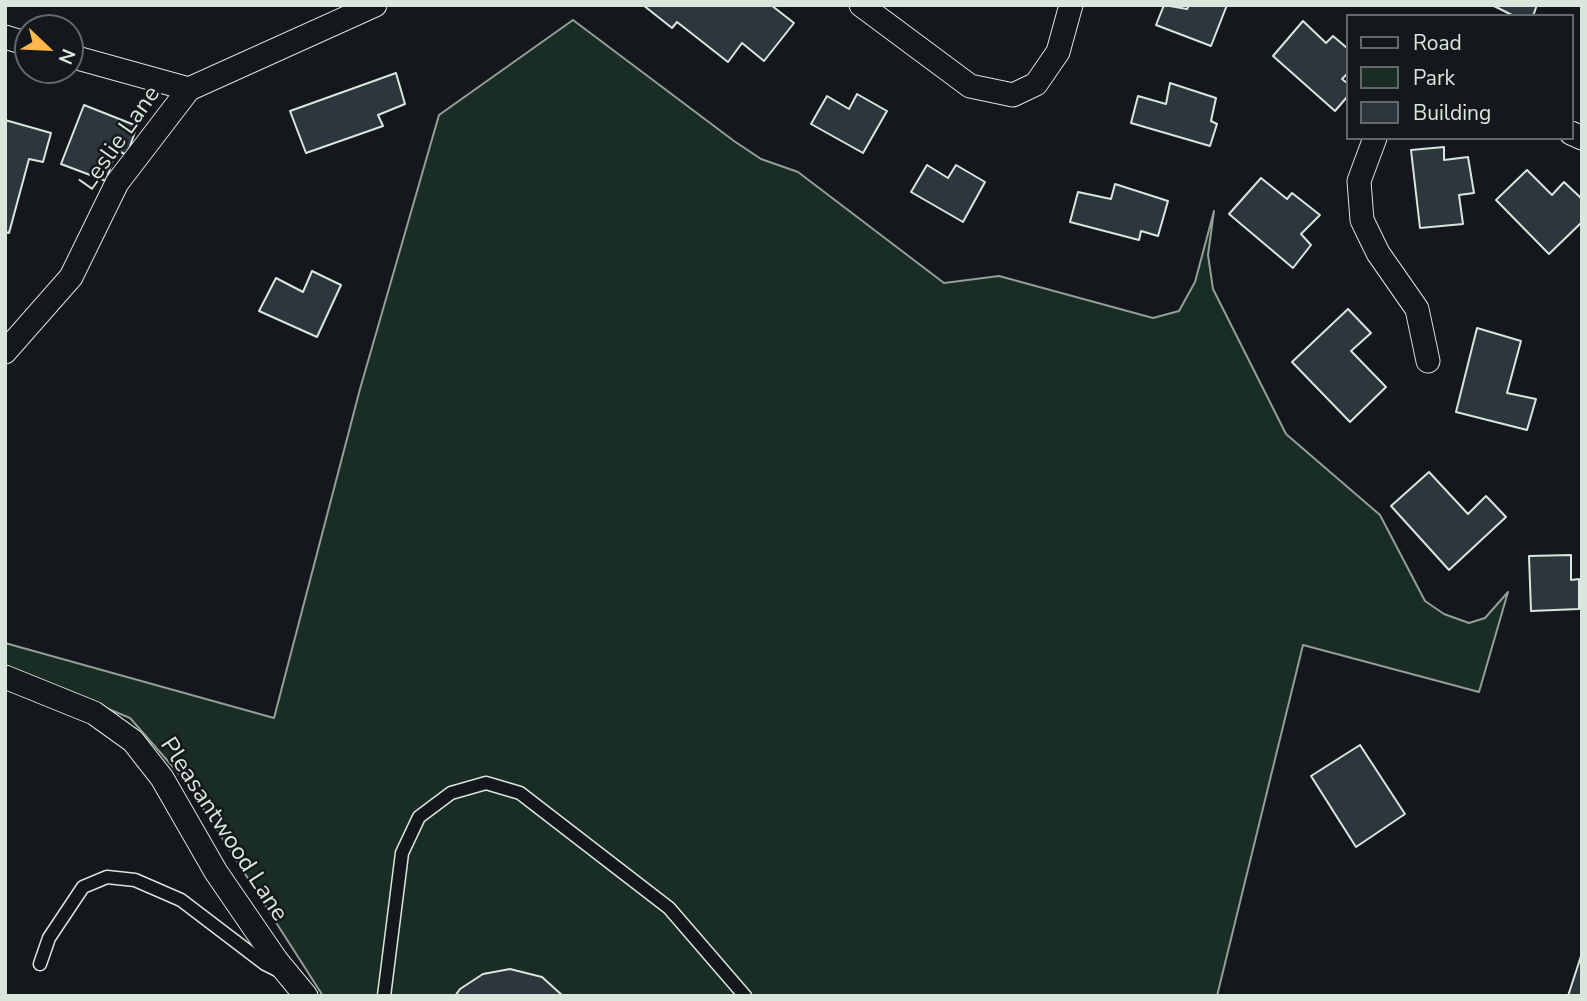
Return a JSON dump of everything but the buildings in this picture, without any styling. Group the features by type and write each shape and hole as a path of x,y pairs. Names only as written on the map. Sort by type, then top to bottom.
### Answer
{"street":[{"name":"Leslie Lane","path":"5,352 71,277 117,183 189,89 375,5"},
{"path":"860,5 970,86 1013,95 1036,84 1058,52 1071,5"},
{"path":"84,60 189,89"},
{"path":"1374,140 1359,181 1362,220 1378,253 1417,309 1428,361"},
{"name":"Pleasantwood Lane","path":"5,677 93,713 134,741 162,778 216,872 306,996"}],"lane":[{"path":"384,996 402,853 419,817 451,793 486,783 520,793 669,908 745,996"},
{"path":"40,964 49,939 83,887 107,877 135,880 181,900 265,964 289,976"}],"green space":[{"path":"573,20 734,141 761,159 798,172 944,283 999,276 1153,318 1179,311 1195,282 1214,211 1208,255 1213,289 1286,434 1380,515 1425,601 1444,614 1469,623 1485,618 1508,592 1479,692 1303,645 1217,996 323,996 187,783 130,718 5,666 5,643 274,718 360,389 439,115"}]}
